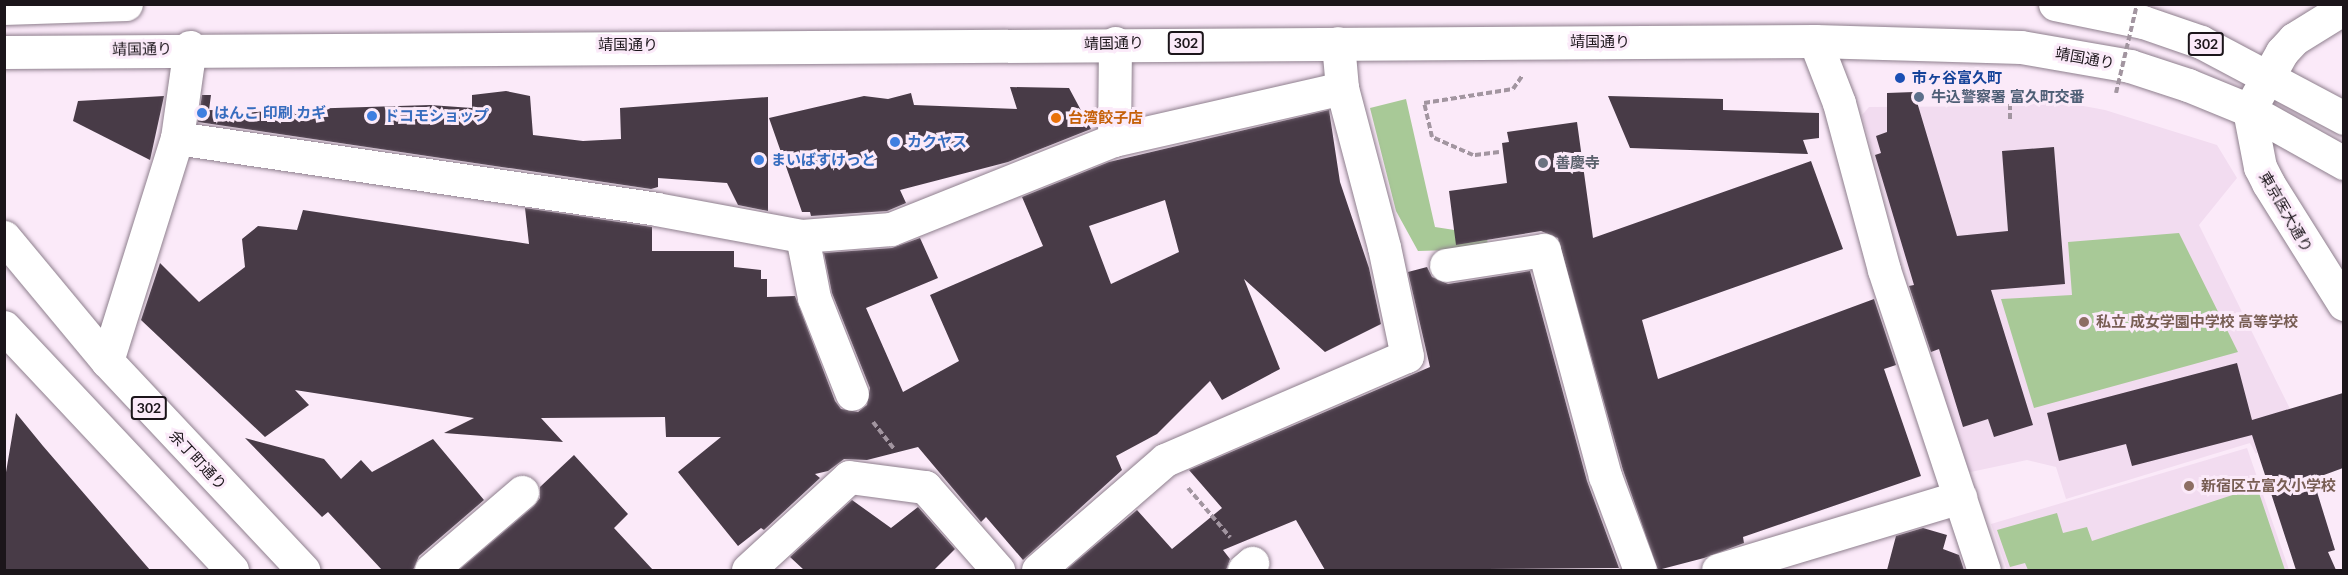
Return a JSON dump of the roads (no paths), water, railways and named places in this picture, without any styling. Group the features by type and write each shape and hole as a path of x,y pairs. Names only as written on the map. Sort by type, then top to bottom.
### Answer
{"street":[{"path":"4,8 126,4"},
{"name":"302","path":"2055,4 2143,22 2201,42 2267,74 2343,118"},
{"path":"2249,110 2267,74 2294,39 2340,8"},
{"path":"1815,41 1839,103 1884,270 1984,570"},
{"name":"靖国通り","path":"4,51 190,47 1815,41 2021,47 2130,66 2249,110 2343,163"},
{"path":"1038,570 1165,460 1407,356 1384,247 1342,88 1338,43"},
{"path":"1114,140 1115,44"},
{"path":"107,361 177,138 190,47"},
{"path":"177,138 656,209 802,236 891,229 1114,140 1342,88"},
{"name":"東京医大通り","path":"2249,110 2264,175 2343,304"},
{"path":"802,236 814,298 852,394"},
{"name":"余丁町通り","path":"4,237 107,361 303,570"},
{"path":"1446,265 1544,250 1605,476 1640,570"},
{"path":"4,327 232,570"},
{"path":"748,570 849,477 925,487 998,570"},
{"path":"431,570 522,492"},
{"path":"1718,570 1960,497"}],"place":[{"name":"市ヶ谷富久町","path":"1900,78"},
{"name":"牛込警察署 富久町交番","path":"1919,97"},
{"name":"はんこ 印刷 カギ","path":"202,113"},
{"name":"ドコモショップ","path":"372,116"},
{"name":"台湾餃子店","path":"1056,118"},
{"name":"カクヤス","path":"895,142"},
{"name":"まいばすけっと","path":"759,160"},
{"name":"善慶寺","path":"1543,163"},
{"name":"私立 成女学園中学校 高等学校","path":"2084,322"},
{"name":"新宿区立富久小学校","path":"2189,486"}]}
